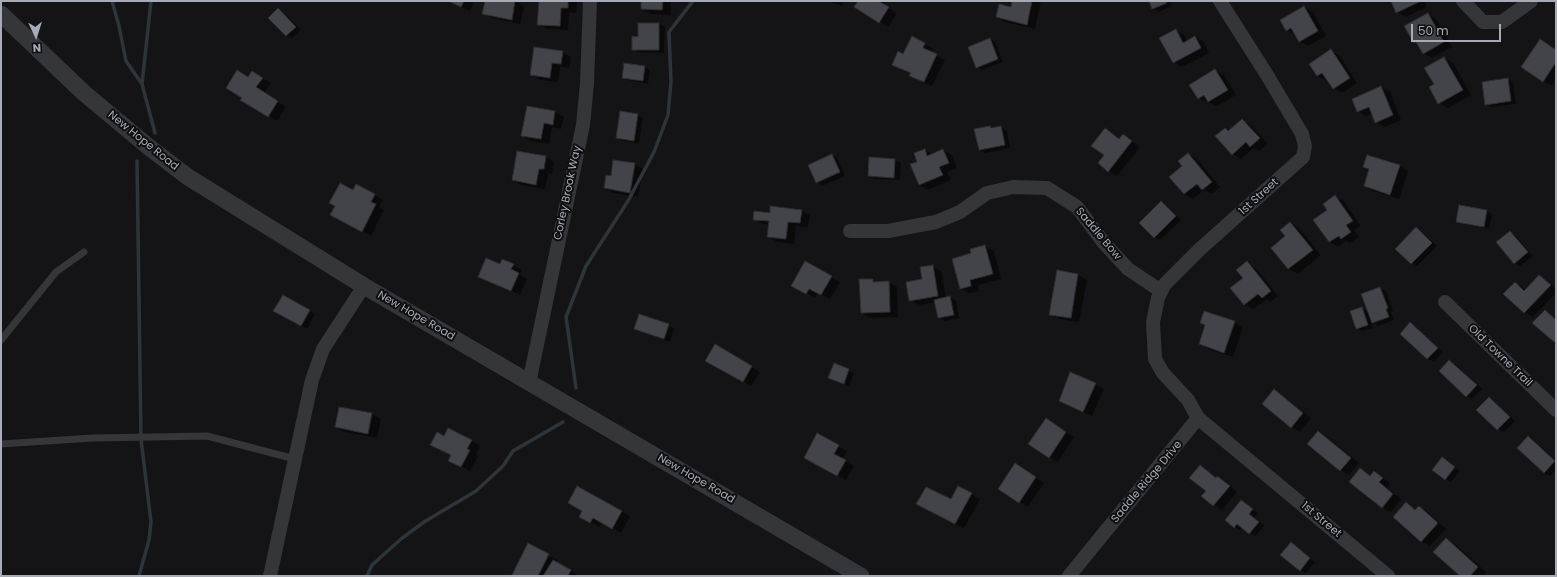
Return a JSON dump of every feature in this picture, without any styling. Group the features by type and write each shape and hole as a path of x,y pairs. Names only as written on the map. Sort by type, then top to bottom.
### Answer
{"street":[{"name":"Corley Brook Way","path":"529,383 583,125 587,84 590,1"},
{"name":"1st Street","path":"1220,1 1302,134 1305,146 1303,157 1199,250 1164,285 1158,298 1153,322 1155,359 1164,373 1188,400 1198,418 1388,576"},
{"path":"1463,1 1483,22 1502,22 1531,1"},
{"name":"New Hope Road","path":"1,14 84,93 181,172 291,242 364,286 861,576"},
{"name":"Saddle Bow","path":"850,231 888,231 936,222 960,212 987,193 1013,187 1047,188 1077,207 1104,243 1128,269 1161,291"},
{"path":"270,576 312,380 323,349 364,286"},
{"name":"Old Towne Trail","path":"1445,302 1556,410"},
{"name":"Saddle Ridge Drive","path":"1069,576 1198,418"}],"lane":[{"path":"1,340 56,272 84,252"},
{"path":"1,444 93,438 207,436 295,459"}],"building":[{"path":"448,1 464,1 461,7"},
{"path":"485,1 515,1 512,20 482,14"},
{"path":"539,1 568,1 568,8 561,8 560,26 537,25"},
{"path":"641,1 663,1 662,10 641,9"},
{"path":"858,1 878,1 889,7 879,23 854,7"},
{"path":"1012,1 1032,1 1027,25 996,17 999,4 1011,7"},
{"path":"1149,1 1166,1 1167,3 1152,9"},
{"path":"1391,1 1418,1 1419,2 1396,13"},
{"path":"1304,6 1318,31 1299,42 1291,28 1286,31 1280,20"},
{"path":"278,8 296,27 286,36 268,18"},
{"path":"1428,13 1444,42 1423,54 1416,42 1414,43 1404,26"},
{"path":"638,23 659,23 659,50 632,50 632,36 638,37"},
{"path":"1176,29 1183,43 1195,36 1201,48 1173,63 1159,38"},
{"path":"912,36 925,43 923,48 937,54 924,82 909,76 911,73 892,65 898,51 903,54"},
{"path":"990,38 998,59 976,68 968,47"},
{"path":"1540,39 1556,50 1556,62 1543,82 1521,67"},
{"path":"534,47 563,51 561,64 552,63 550,78 530,75"},
{"path":"1331,49 1350,78 1333,89 1322,73 1317,76 1309,64"},
{"path":"1444,57 1463,90 1438,104 1429,87 1434,84 1424,68"},
{"path":"624,63 645,66 643,81 622,78"},
{"path":"1215,69 1228,90 1208,102 1204,95 1198,99 1189,85"},
{"path":"237,70 248,77 252,71 263,78 256,87 278,101 268,117 240,100 242,98 226,88"},
{"path":"1508,78 1511,101 1485,105 1482,82"},
{"path":"1381,86 1393,115 1375,123 1369,107 1357,112 1352,99"},
{"path":"527,106 555,111 553,125 544,123 541,139 521,136"},
{"path":"620,111 638,114 634,141 616,138"},
{"path":"1242,119 1260,138 1250,147 1246,142 1232,155 1215,136 1225,128 1228,131"},
{"path":"990,126 991,128 1001,126 1005,145 979,150 974,129"},
{"path":"1105,128 1119,139 1123,134 1132,141 1108,172 1098,163 1104,155 1091,146"},
{"path":"925,149 927,156 943,149 949,163 939,167 943,175 919,185 910,164 917,162 914,153"},
{"path":"517,151 546,156 544,169 539,169 536,185 512,180"},
{"path":"1188,153 1212,182 1202,190 1197,184 1184,194 1169,177 1182,166 1178,161"},
{"path":"832,154 840,172 816,183 808,165"},
{"path":"1367,155 1400,165 1390,195 1364,186 1369,169 1363,167"},
{"path":"869,157 895,159 894,178 868,176"},
{"path":"613,160 635,163 630,193 604,188 606,175 611,176"},
{"path":"340,183 353,190 356,184 375,194 371,202 376,204 362,232 330,215 335,206 329,203"},
{"path":"1335,195 1353,221 1346,225 1351,232 1341,239 1339,236 1329,242 1313,220 1327,210 1323,204"},
{"path":"1161,201 1176,216 1154,238 1139,223"},
{"path":"1459,205 1487,210 1484,227 1456,222"},
{"path":"770,206 802,210 800,223 788,222 786,239 767,237 769,221 753,220 754,211 770,213"},
{"path":"1290,222 1313,250 1288,269 1271,248 1285,236 1280,230"},
{"path":"1416,227 1432,243 1411,264 1395,249"},
{"path":"1510,231 1528,252 1514,264 1496,242"},
{"path":"985,245 993,274 970,280 971,286 960,289 952,259 971,253 970,249"},
{"path":"486,258 500,264 502,259 514,264 511,269 519,273 511,291 478,277"},
{"path":"805,261 832,276 821,295 809,289 806,294 791,286"},
{"path":"1247,261 1271,291 1262,298 1258,294 1244,305 1230,288 1243,278 1236,270"},
{"path":"933,265 938,296 909,301 906,282 922,279 920,267"},
{"path":"1057,270 1078,274 1071,318 1049,315"},
{"path":"1539,275 1551,285 1524,313 1503,294 1515,282 1524,291"},
{"path":"859,279 873,279 873,282 889,281 890,312 861,313"},
{"path":"1380,287 1388,308 1386,309 1389,317 1372,323 1361,294"},
{"path":"283,295 310,310 301,326 273,311"},
{"path":"950,296 954,315 938,318 934,300"},
{"path":"1362,307 1368,325 1356,329 1350,311"},
{"path":"1545,310 1556,320 1556,340 1554,342 1532,323"},
{"path":"1204,311 1235,321 1224,353 1199,344 1205,325 1200,323"},
{"path":"639,314 669,324 664,339 634,329"},
{"path":"1410,322 1438,348 1427,359 1400,334"},
{"path":"715,344 752,366 743,382 705,361"},
{"path":"1449,360 1477,385 1466,397 1439,371"},
{"path":"834,363 849,369 844,384 828,378"},
{"path":"1070,372 1096,383 1083,412 1059,401"},
{"path":"1274,389 1303,413 1291,428 1262,404"},
{"path":"1489,397 1510,417 1497,430 1476,410"},
{"path":"339,407 372,413 368,434 335,427"},
{"path":"1046,418 1066,432 1049,458 1028,444"},
{"path":"448,428 472,440 467,449 470,450 461,467 448,461 451,455 430,445 437,432 444,436"},
{"path":"1318,431 1351,458 1340,471 1307,444"},
{"path":"817,433 839,445 834,454 846,460 837,476 804,458"},
{"path":"1528,436 1555,461 1544,473 1517,448"},
{"path":"1442,457 1455,467 1445,480 1432,470"},
{"path":"1015,463 1036,477 1019,503 998,489"},
{"path":"1200,465 1216,478 1217,476 1230,486 1213,506 1201,496 1206,491 1189,478"},
{"path":"1360,468 1370,476 1374,471 1383,478 1379,482 1393,494 1382,508 1349,482"},
{"path":"577,486 622,511 612,529 593,518 590,523 579,517 582,511 568,503"},
{"path":"958,486 972,493 955,524 916,504 926,487 951,499"},
{"path":"1241,500 1253,509 1249,514 1259,522 1249,534 1237,524 1234,528 1225,520"},
{"path":"1406,502 1415,510 1419,506 1438,523 1421,542 1393,517"},
{"path":"1446,538 1478,567 1470,576 1460,576 1433,552"},
{"path":"1291,542 1310,558 1300,571 1280,555"},
{"path":"528,543 549,554 538,576 514,576 512,575"},
{"path":"553,560 571,570 568,576 543,576"}],"waterway":[{"path":"112,1 126,61 142,84"},
{"path":"151,1 142,84 155,133"},
{"path":"576,388 566,317 586,266 628,201 654,152 668,115 671,82 669,32 693,1"},
{"path":"137,161 141,439 151,522 149,540 139,576"},
{"path":"367,576 372,565 401,539 424,522 476,491 503,466 513,451 563,422"}]}
